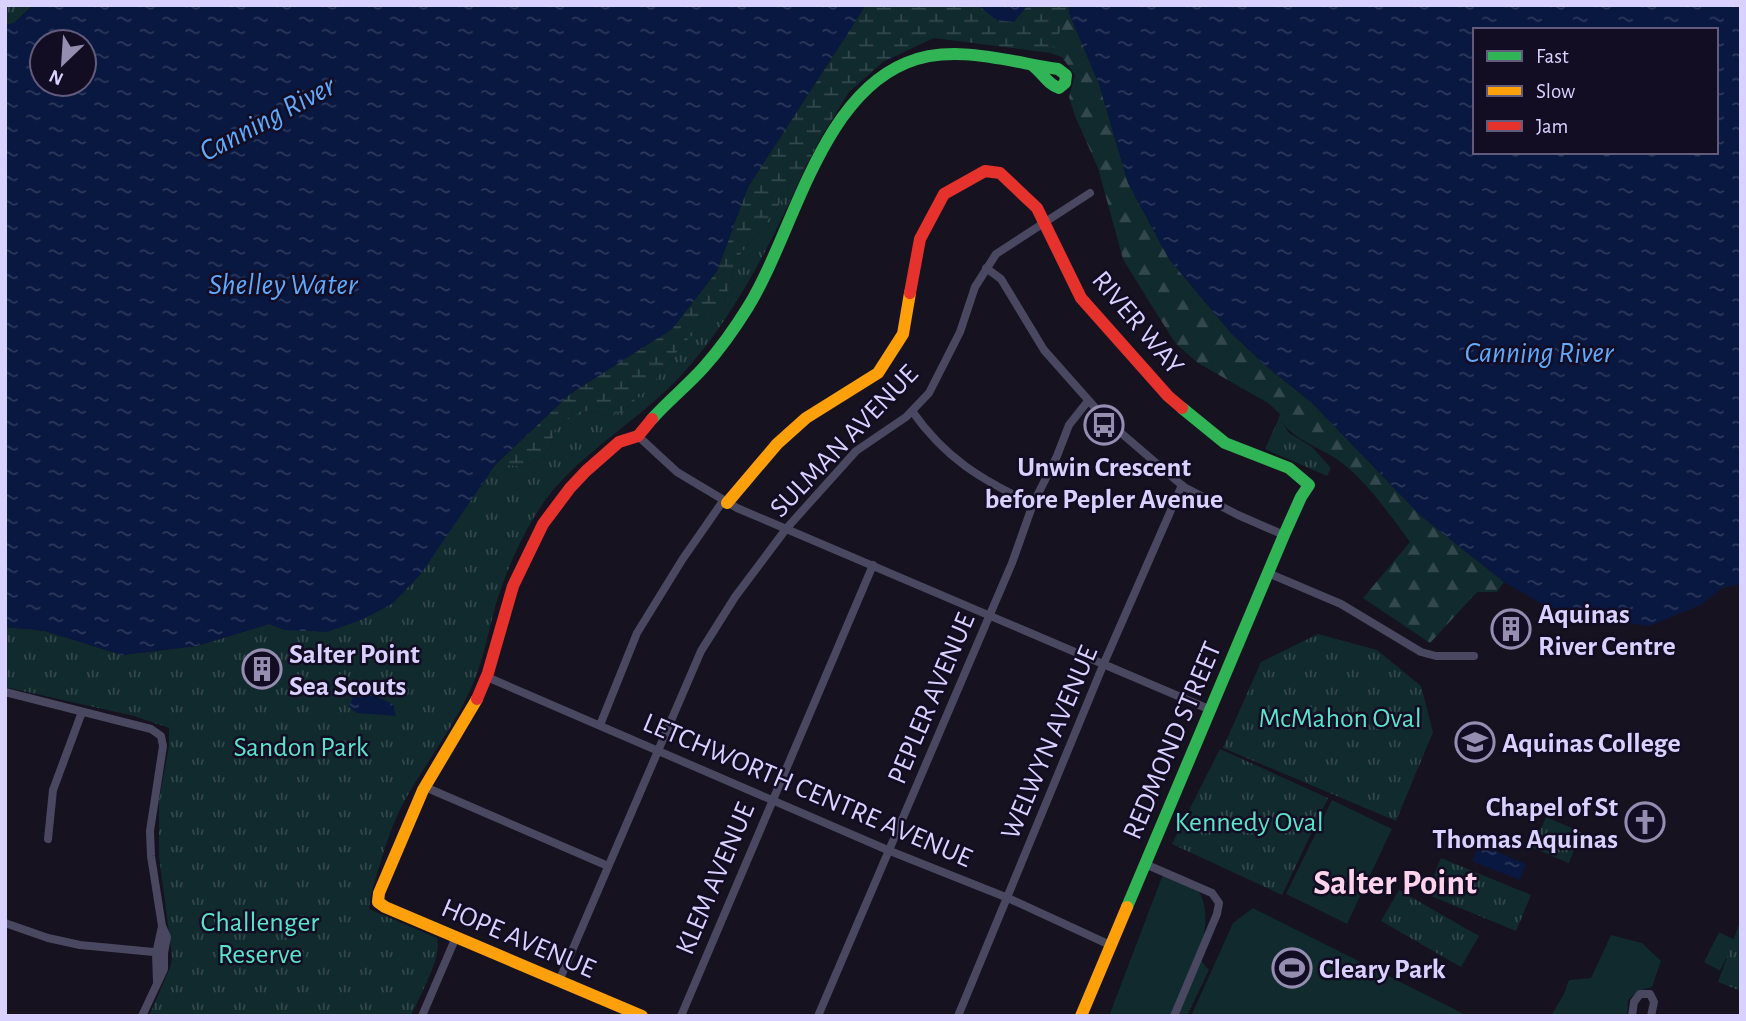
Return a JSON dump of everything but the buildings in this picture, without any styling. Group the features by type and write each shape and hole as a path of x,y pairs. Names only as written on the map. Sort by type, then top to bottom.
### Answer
{"street":[{"path":"608,866 425,787 462,730 487,677 511,594 543,525 569,490 598,460 627,437 638,436 705,365 737,323 760,286 838,118 867,86 903,64 932,56 969,55 1032,65"},
{"name":"RIVER WAY","path":"600,725 637,633 725,502 777,444 806,418 871,379 881,370 903,334 920,239 944,194 982,172 999,172 1035,205 1081,298 1168,396 1225,443 1269,463 1289,468 1309,485"},
{"name":"SULMAN AVENUE","path":"559,981 701,651 735,597 786,529 856,451 912,411 929,393 960,332 972,293 1000,250 1090,194"},
{"path":"986,268 1001,278 1040,344 1106,420 1182,485 1238,515 1284,535"},
{"name":"PEPLER AVENUE","path":"818,1016 1012,564 1033,504 1072,419 1088,401"},
{"path":"912,411 952,457 995,486 1033,504"},
{"path":"638,436 677,472 725,502 1211,710"},
{"name":"WELWYN AVENUE","path":"958,1016 1104,663 1182,485"},
{"name":"REDMOND STREET","path":"1081,1016 1284,535 1309,485"},
{"name":"KLEM AVENUE","path":"681,1016 873,565"},
{"path":"1268,573 1340,604 1421,652 1436,656 1475,656"},
{"name":"LETCHWORTH CENTRE AVENUE","path":"487,677 890,851 1008,898 1110,945"},
{"path":"5,692 151,729 160,736 163,746 150,831 151,856 162,926 167,937 160,954 164,969 142,1016"},
{"path":"48,839 54,790 82,712"},
{"name":"HOPE AVENUE","path":"425,787 379,893 378,902 642,1016"},
{"path":"1145,864 1212,893 1219,903 1217,914 1174,1016"},
{"path":"5,923 64,942 160,954"},
{"path":"422,1016 456,937"},
{"path":"1632,1016 1634,1002 1640,994 1650,994 1654,1002 1654,1015"}],"green space":[{"path":"5,5 29,5 30,8 14,23 5,25"},
{"path":"866,5 1069,5 1069,13 1050,53 934,38 883,62 849,92 804,170 794,174 777,209 735,261 724,306 683,344 650,387 621,413 607,415 596,411 579,412 555,429 551,445 541,460 520,466 495,465 570,394 672,329 717,271 748,187"},
{"path":"1069,13 1099,84 1128,183 1169,259 1231,333 1266,366 1311,402 1421,516 1504,582 1497,592 1477,592 1430,643 1363,598 1410,542 1385,509 1346,466 1291,432 1279,418 1280,414 1268,403 1198,363 1176,344 1123,259 1098,168 1069,97 1075,75 1062,57 1050,53"},
{"name":"Sandon Park","path":"804,170 752,274 704,348 670,387 596,448 561,481 530,523 517,550 500,590 483,656 472,686 396,818 371,894 369,909 437,938 434,966 411,1016 149,1016 171,965 172,956 159,856 159,800 169,746 169,728 134,716 5,687 5,627 45,631 122,655 197,646 269,624 285,630 463,511 495,465 520,466 541,460 551,445 555,429 579,412 596,411 607,415 621,413 650,387 683,344 724,306 735,261 777,209 794,174"},
{"path":"1279,418 1289,433 1312,447 1331,468 1327,476 1265,449"},
{"name":"McMahon Oval","path":"1318,634 1377,650 1421,686 1433,732 1396,821 1223,748 1261,662"},
{"name":"Kennedy Oval","path":"1220,749 1328,798 1282,895 1172,844"},
{"path":"1332,800 1392,829 1347,924 1286,894"},
{"path":"1546,817 1581,832 1569,863 1533,848"},
{"path":"1441,858 1531,895 1516,931 1426,894"},
{"path":"1165,869 1190,880 1202,897 1205,927 1199,958 1209,970 1187,1016 1109,1016"},
{"path":"1399,890 1479,936 1461,967 1381,921"},
{"name":"Cleary Park","path":"1253,908 1462,1013 1462,1016 1191,1016 1233,923"},
{"path":"1741,919 1741,991 1718,982"},
{"path":"1719,932 1735,940 1720,971 1704,962"},
{"path":"1611,935 1642,943 1661,961 1652,987 1639,991 1628,1000 1627,1016 1551,1016 1569,980 1591,978"}],"water":[{"name":"Shelley Water","path":"29,5 866,5 748,187 717,271 672,329 570,394 495,465 420,575 392,604 361,620 327,632 285,630 269,624 197,646 122,655 45,631 5,627 5,25 14,23 30,8"},
{"path":"978,5 1028,5 1014,22 996,20"},
{"name":"Canning River","path":"1069,5 1741,5 1741,584 1722,588 1701,605 1649,626 1579,616 1540,603 1504,582 1421,516 1311,402 1266,366 1231,333 1169,259 1128,183 1099,84 1069,13"},
{"path":"375,696 393,704 396,716 357,713 349,707 353,697"},
{"path":"1479,844 1526,864 1520,880 1472,861"}],"traffic: fast":[{"path":"652,419 704,367 738,323 764,276 830,136 851,106 876,81 906,63 924,57 962,54 1058,69 1066,75 1065,83 1059,88 1055,86 1032,65"},
{"path":"1127,907 1284,535 1309,485 1289,468 1225,443 1182,408"}],"traffic: slow":[{"path":"727,503 777,444 806,418 878,373 903,334 910,293"},
{"path":"477,699 423,790 379,893 378,902 642,1016"},
{"path":"1081,1016 1127,907"}],"traffic: jam":[{"path":"910,293 920,239 944,194 985,171 1000,173 1037,208 1081,298 1168,396 1182,408"},
{"path":"477,699 488,673 513,586 543,524 586,471 619,442 638,436 652,419"}],"place":[{"name":"Unwin Crescent before Pepler Avenue","path":"1104,425"},
{"name":"Aquinas River Centre","path":"1511,629"},
{"name":"Salter Point Sea Scouts","path":"262,669"},
{"name":"Aquinas College","path":"1475,742"},
{"name":"Chapel of St Thomas Aquinas","path":"1645,822"},
{"name":"Cleary Park","path":"1292,968"}],"district":[{"name":"Salter Point","path":"1395,882"}],"park label":[{"name":"Challenger Reserve","path":"260,937"}]}
